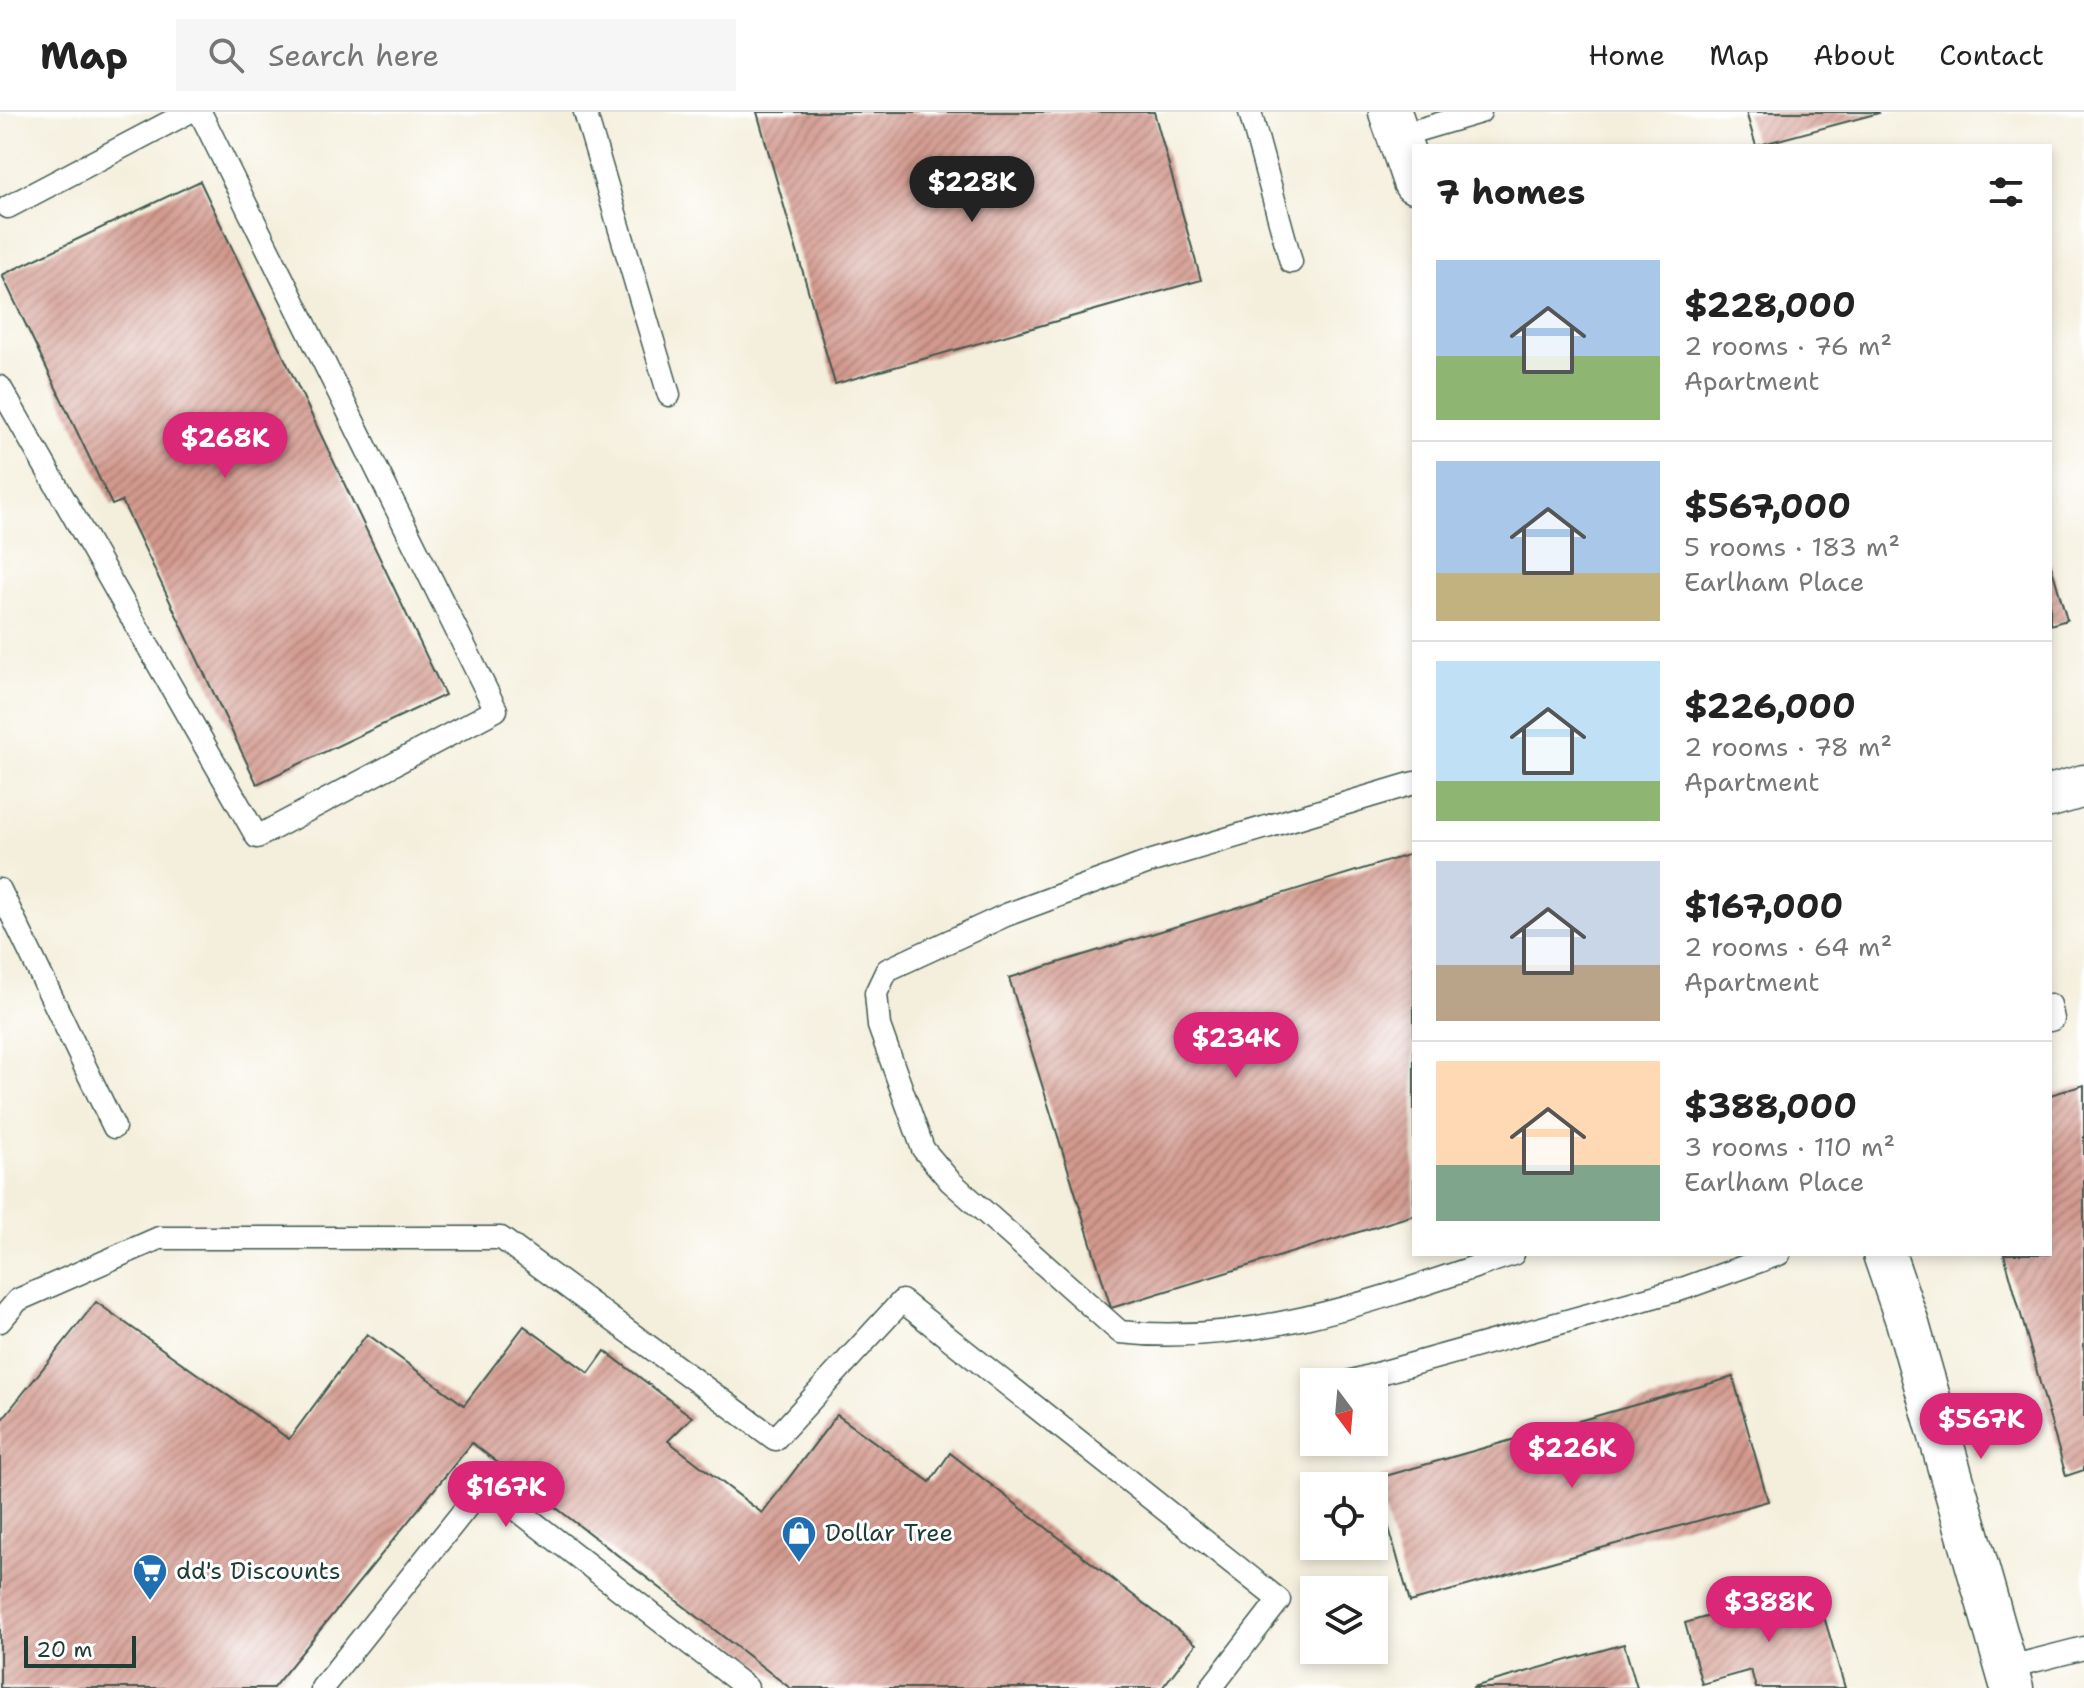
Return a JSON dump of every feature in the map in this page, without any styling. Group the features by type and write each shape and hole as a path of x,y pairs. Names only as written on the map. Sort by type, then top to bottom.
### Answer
{"street":[{"path":"1394,124 1412,176"},
{"path":"2052,795 2084,786"},
{"path":"1885,1256 1907,1321 2009,1678"}],"lane":[{"path":"8,207 189,112"},
{"path":"0,387 257,837 496,710 200,112"},
{"path":"585,112 669,395"},
{"path":"1250,112 1291,262"},
{"path":"1394,124 1480,112"},
{"path":"1412,784 1149,862 1006,915 887,970 876,993 879,1026 923,1149 950,1181 1120,1332 1151,1336 1242,1328 1358,1306 1507,1256"},
{"path":"0,890 114,1127"},
{"path":"0,1321 18,1300 159,1238 501,1238 775,1439 902,1301 1279,1600 1211,1688"},
{"path":"1388,1371 1685,1288 1773,1256"},
{"path":"322,1688 474,1498 502,1498 747,1688"},
{"path":"2009,1678 2084,1648"}],"building":[{"path":"757,112 1154,112 1201,280 835,384"},
{"path":"1746,112 1879,113 1763,144 1755,144"},
{"path":"200,181 445,695 257,784 122,501 112,505 2,275"},
{"path":"2052,569 2067,620 2052,624"},
{"path":"1412,854 1412,1216 1111,1308 1009,978"},
{"path":"2084,1085 2084,1470 2066,1476 2005,1256 2052,1256 2052,1094"},
{"path":"96,1302 289,1439 367,1334 464,1405 524,1326 589,1373 605,1351 692,1417 668,1441 762,1513 837,1415 930,1482 950,1453 1196,1644 1162,1688 790,1688 472,1443 273,1688 0,1688 0,1422"},
{"path":"1733,1377 1768,1501 1410,1602 1388,1525 1388,1475"},
{"path":"1815,1586 1845,1688 1756,1688 1751,1670 1702,1684 1685,1623"},
{"path":"1624,1644 1637,1688 1473,1688 1473,1687"}],"place":[{"name":"Dollar Tree","path":"799,1564"},
{"name":"dd's Discounts","path":"150,1602"}]}
